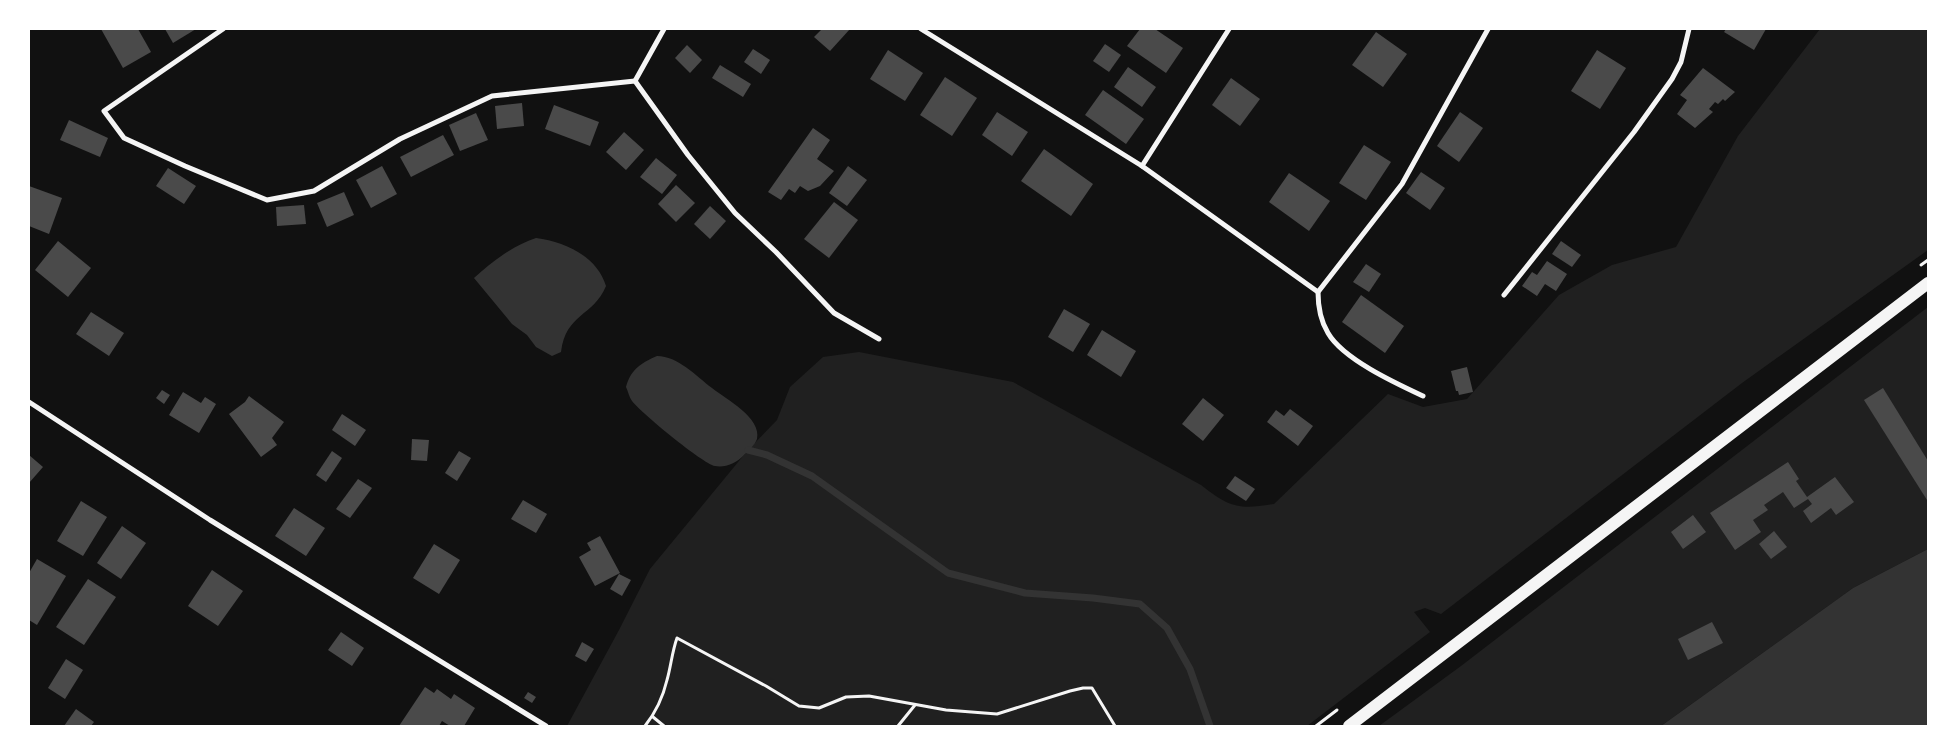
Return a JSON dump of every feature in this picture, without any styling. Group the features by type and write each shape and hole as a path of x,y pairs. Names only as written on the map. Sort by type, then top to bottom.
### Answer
{"main road":[{"path":"1349,726 1928,283"}],"street":[{"path":"223,29 104,111 124,138 267,200 314,191 400,139 492,96 634,81"},
{"path":"634,81 664,29"},
{"path":"921,29 1142,166 1318,292"},
{"path":"1142,166 1230,29"},
{"path":"1423,396 1394,382 1350,355 1329,335 1318,306 1318,292 1402,184 1488,29"},
{"path":"1504,295 1634,132 1672,79 1681,62 1689,29"},
{"path":"634,81 688,155 735,213 776,252 834,313 879,339"},
{"path":"29,402 210,520 546,726"}],"path":[{"path":"645,726 652,717 668,679 672,653 677,638 766,686 798,706 819,708 846,697 869,696 915,706 997,714 1070,691 1092,688 1116,726"},
{"path":"898,726 915,706"},
{"path":"652,717 664,726"}],"shaded area":[{"path":"1820,29 1928,29 1928,250 1742,383 1441,614 1425,608 1414,612 1430,632 1307,726 567,726 650,569 748,450 777,420 790,387 823,357 859,352 1013,382 1201,485 1227,502 1234,505 1251,507 1274,504 1388,394 1423,407 1467,399 1559,295 1612,265 1676,247 1738,136"},
{"path":"536,238 558,243 579,252 595,266 602,275 606,286 601,296 568,330 561,352 552,356 536,347 527,335 512,324 474,278 503,255 519,245"},
{"path":"1928,307 1928,549 1853,588 1661,726 1379,726 1461,666"},
{"path":"657,356 672,359 679,363 734,403 749,417 757,431 757,439 740,459 723,466 715,466 708,463 672,437 632,401 626,387 628,381 641,364"},
{"path":"1928,549 1928,726 1661,726 1853,588"}],"building":[{"path":"101,29 138,29 151,52 123,68"},
{"path":"165,29 196,29 173,43"},
{"path":"822,29 850,29 830,51 814,37"},
{"path":"1140,29 1155,29 1183,48 1166,73 1127,46"},
{"path":"1726,29 1766,29 1754,50 1724,32"},
{"path":"1376,32 1407,54 1383,87 1352,65"},
{"path":"1105,44 1121,55 1109,72 1093,61"},
{"path":"687,45 702,60 690,73 675,58"},
{"path":"753,49 770,60 761,74 744,62"},
{"path":"888,50 923,73 905,101 870,79"},
{"path":"1597,50 1626,68 1600,109 1571,91"},
{"path":"720,65 751,84 743,97 712,78"},
{"path":"1128,67 1156,87 1142,107 1114,87"},
{"path":"1703,68 1735,92 1725,101 1723,99 1718,104 1715,102 1709,109 1713,112 1695,128 1677,114 1687,100 1680,95"},
{"path":"945,77 977,98 952,136 920,115"},
{"path":"1231,78 1260,99 1240,126 1212,105"},
{"path":"1103,90 1144,119 1126,144 1085,115"},
{"path":"522,103 524,126 497,129 495,106"},
{"path":"554,105 599,122 590,146 545,129"},
{"path":"997,112 1028,132 1012,156 982,135"},
{"path":"1460,112 1483,128 1459,162 1437,146"},
{"path":"476,113 488,140 460,151 449,125"},
{"path":"69,120 108,138 100,157 60,140"},
{"path":"813,128 830,140 817,159 834,171 820,186 808,191 800,186 795,193 789,189 781,200 768,192"},
{"path":"624,132 644,150 626,170 606,152"},
{"path":"443,135 454,155 411,177 400,157"},
{"path":"1364,145 1391,162 1366,200 1339,183"},
{"path":"1044,149 1093,184 1071,216 1021,181"},
{"path":"656,158 677,175 662,194 640,177"},
{"path":"382,166 397,194 371,208 356,180"},
{"path":"848,166 867,180 847,206 829,193"},
{"path":"168,168 196,186 184,204 156,186"},
{"path":"1421,172 1445,188 1430,210 1406,193"},
{"path":"1289,173 1330,201 1309,231 1269,202"},
{"path":"676,185 695,203 676,222 658,204"},
{"path":"29,186 62,198 49,234 29,226"},
{"path":"344,192 354,215 327,227 317,203"},
{"path":"834,202 858,220 829,258 804,239"},
{"path":"304,205 306,224 277,226 276,207"},
{"path":"710,206 726,221 710,239 694,224"},
{"path":"58,241 91,268 68,297 35,270"},
{"path":"1561,241 1581,255 1572,267 1552,254"},
{"path":"1547,261 1567,274 1556,291 1545,284 1537,296 1522,286 1532,272 1537,275"},
{"path":"1366,264 1381,274 1369,292 1353,282"},
{"path":"1361,295 1404,326 1385,353 1342,322"},
{"path":"1064,309 1090,324 1073,352 1048,337"},
{"path":"91,312 124,333 109,356 76,334"},
{"path":"1102,330 1136,351 1121,377 1087,355"},
{"path":"1467,367 1473,392 1459,395 1458,391 1456,391 1451,371"},
{"path":"1883,388 1928,461 1927,500 1864,400"},
{"path":"162,390 170,395 164,404 156,398"},
{"path":"183,392 201,403 205,397 216,404 199,433 169,415"},
{"path":"249,396 284,422 272,438 277,445 261,457 229,414 245,402"},
{"path":"1203,398 1224,415 1203,441 1182,424"},
{"path":"1290,409 1313,426 1298,446 1267,422 1276,410 1284,416"},
{"path":"342,414 366,430 355,446 332,430"},
{"path":"412,439 429,440 427,461 411,460"},
{"path":"332,451 342,458 326,482 316,475"},
{"path":"459,451 471,458 457,481 445,473"},
{"path":"29,455 43,467 29,483"},
{"path":"1788,462 1799,479 1796,481 1807,497 1835,477 1854,502 1836,515 1831,508 1811,523 1803,511 1812,504 1808,499 1794,508 1783,492 1764,505 1768,510 1753,520 1761,532 1735,550 1710,513"},
{"path":"1235,476 1255,489 1246,501 1226,488"},
{"path":"358,479 372,488 350,518 336,509"},
{"path":"523,500 547,514 536,533 511,519"},
{"path":"81,501 107,517 83,556 57,541"},
{"path":"294,508 325,528 306,556 275,536"},
{"path":"1693,515 1706,532 1683,549 1671,532"},
{"path":"122,526 146,543 121,579 97,563"},
{"path":"1774,531 1787,547 1771,559 1759,544"},
{"path":"600,536 620,573 595,586 579,557 591,550 587,543"},
{"path":"434,544 460,560 439,594 413,578"},
{"path":"37,559 66,576 37,625 29,620 29,573"},
{"path":"212,570 243,591 218,626 188,606"},
{"path":"619,574 631,580 622,596 610,589"},
{"path":"88,579 116,597 84,645 56,627"},
{"path":"1712,622 1723,643 1688,660 1678,639"},
{"path":"341,632 364,648 352,666 328,650"},
{"path":"582,642 594,649 586,662 575,656"},
{"path":"66,659 83,670 65,699 48,688"},
{"path":"425,687 434,693 437,689 451,699 454,694 475,708 464,726 450,726 442,721 439,726 399,726"},
{"path":"528,692 536,697 532,703 524,698"},
{"path":"76,709 94,722 91,726 64,726"}],"waterway":[{"path":"748,450 767,455 812,476 948,573 1025,593 1140,604 1167,628 1190,669 1210,726"}]}
